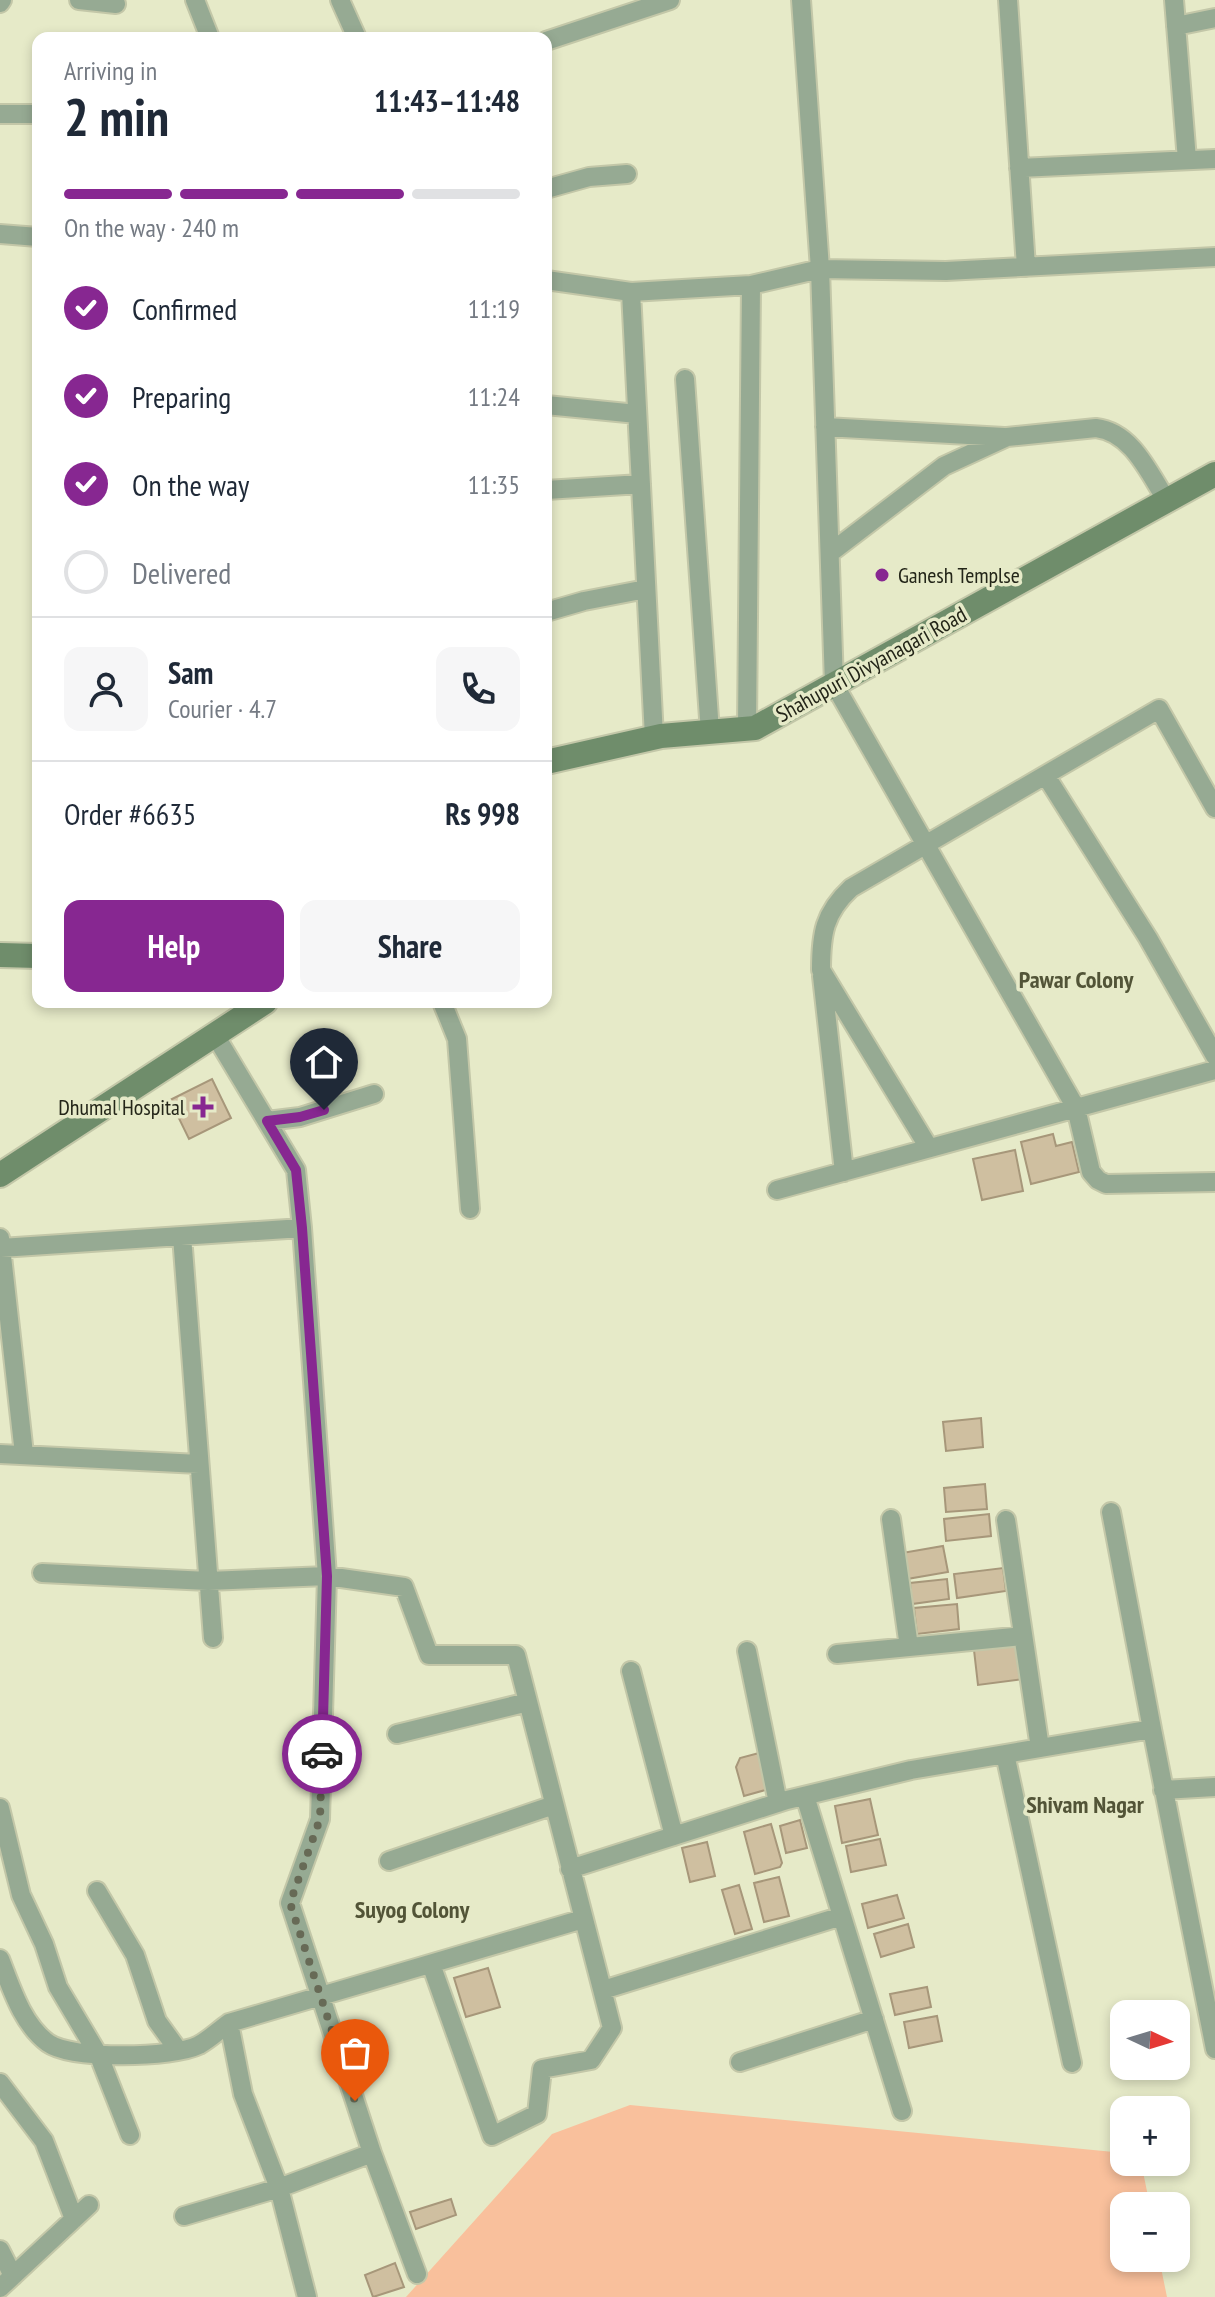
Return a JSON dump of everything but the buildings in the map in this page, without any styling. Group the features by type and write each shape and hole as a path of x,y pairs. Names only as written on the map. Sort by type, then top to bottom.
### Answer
{"main road":[{"name":"Shahupuri Divyanagari Road","path":"552,761 654,737 755,728 1215,474"},
{"path":"0,955 32,956"},
{"path":"0,1175 256,1008"}],"street":[{"path":"79,0 116,4"},
{"path":"195,0 208,32"},
{"path":"340,0 354,32"},
{"path":"552,39 670,0"},
{"path":"801,0 820,269 834,684 1076,1108 1091,1172 1106,1184 1215,1182"},
{"path":"1008,0 1026,267"},
{"path":"1174,0 1187,160"},
{"path":"1176,26 1215,18"},
{"path":"0,114 32,114"},
{"path":"1019,168 1215,159"},
{"path":"552,187 589,177 627,174"},
{"path":"0,234 32,237"},
{"path":"552,281 631,292 751,285 820,269 946,271 1215,257"},
{"path":"747,728 751,285"},
{"path":"631,292 654,737"},
{"path":"685,379 710,732"},
{"path":"552,406 637,414"},
{"path":"825,427 1007,437 1109,429 1122,437 1167,501"},
{"path":"830,553 944,466 1007,437"},
{"path":"552,490 641,484"},
{"path":"552,610 646,589"},
{"path":"844,1172 821,970 821,943 828,916 837,901 851,888 1159,709 1215,808"},
{"path":"1046,776 1148,938 1215,1056"},
{"path":"821,970 929,1148"},
{"path":"444,1008 457,1039 470,1209"},
{"path":"215,1035 296,1170 302,1228 327,1576 320,1819 290,1903 372,2153 417,2274"},
{"path":"777,1190 1215,1070"},
{"path":"267,1121 300,1117 374,1094"},
{"path":"24,1454 1,1243 302,1228"},
{"path":"182,1236 213,1638"},
{"path":"0,1454 199,1464"},
{"path":"1111,1512 1215,2049"},
{"path":"891,1519 909,1647"},
{"path":"1006,1520 1040,1748"},
{"path":"42,1573 208,1581 327,1576 404,1587 429,1655 516,1655 612,2028 591,2060 542,2069 537,2114 492,2136 431,1964"},
{"path":"837,1654 1023,1636"},
{"path":"747,1651 778,1803"},
{"path":"631,1671 674,1836"},
{"path":"397,1734 528,1702"},
{"path":"570,1869 778,1803 911,1770 1152,1729"},
{"path":"1005,1754 1072,2063"},
{"path":"1163,1790 1215,1787"},
{"path":"805,1796 902,2111"},
{"path":"389,1861 554,1805"},
{"path":"0,1808 21,1895 44,1944 58,1987 99,2056 130,2135"},
{"path":"97,1891 135,1955 157,2021 178,2050"},
{"path":"603,1990 842,1916"},
{"path":"0,1959 19,2010 49,2044 99,2056 160,2054 197,2046 229,2023 583,1919"},
{"path":"740,2062 874,2019"},
{"path":"229,2023 243,2094 279,2188 307,2297"},
{"path":"0,2083 44,2141 74,2219"},
{"path":"184,2216 279,2188 372,2153"},
{"path":"6,2282 89,2205"},
{"path":"0,2250 6,2282"}],"shaded area":[{"path":"630,2105 1110,2152 1110,2176 1144,2176 1147,2192 1110,2192 1110,2272 1162,2272 1167,2297 406,2297 552,2134"}],"way so far":[{"path":"322,1754 320,1819 290,1903 355,2101"}],"place":[{"name":"Ganesh Templse","path":"882,575"},
{"name":"Dhumal Hospital","path":"203,1107"}],"district":[{"name":"Pawar Colony","path":"1076,979"},
{"name":"Shivam Nagar","path":"1085,1804"},
{"name":"Suyog Colony","path":"412,1909"}],"route":[{"path":"322,1754 327,1576 302,1228 296,1170 267,1121 324,1110"}]}
